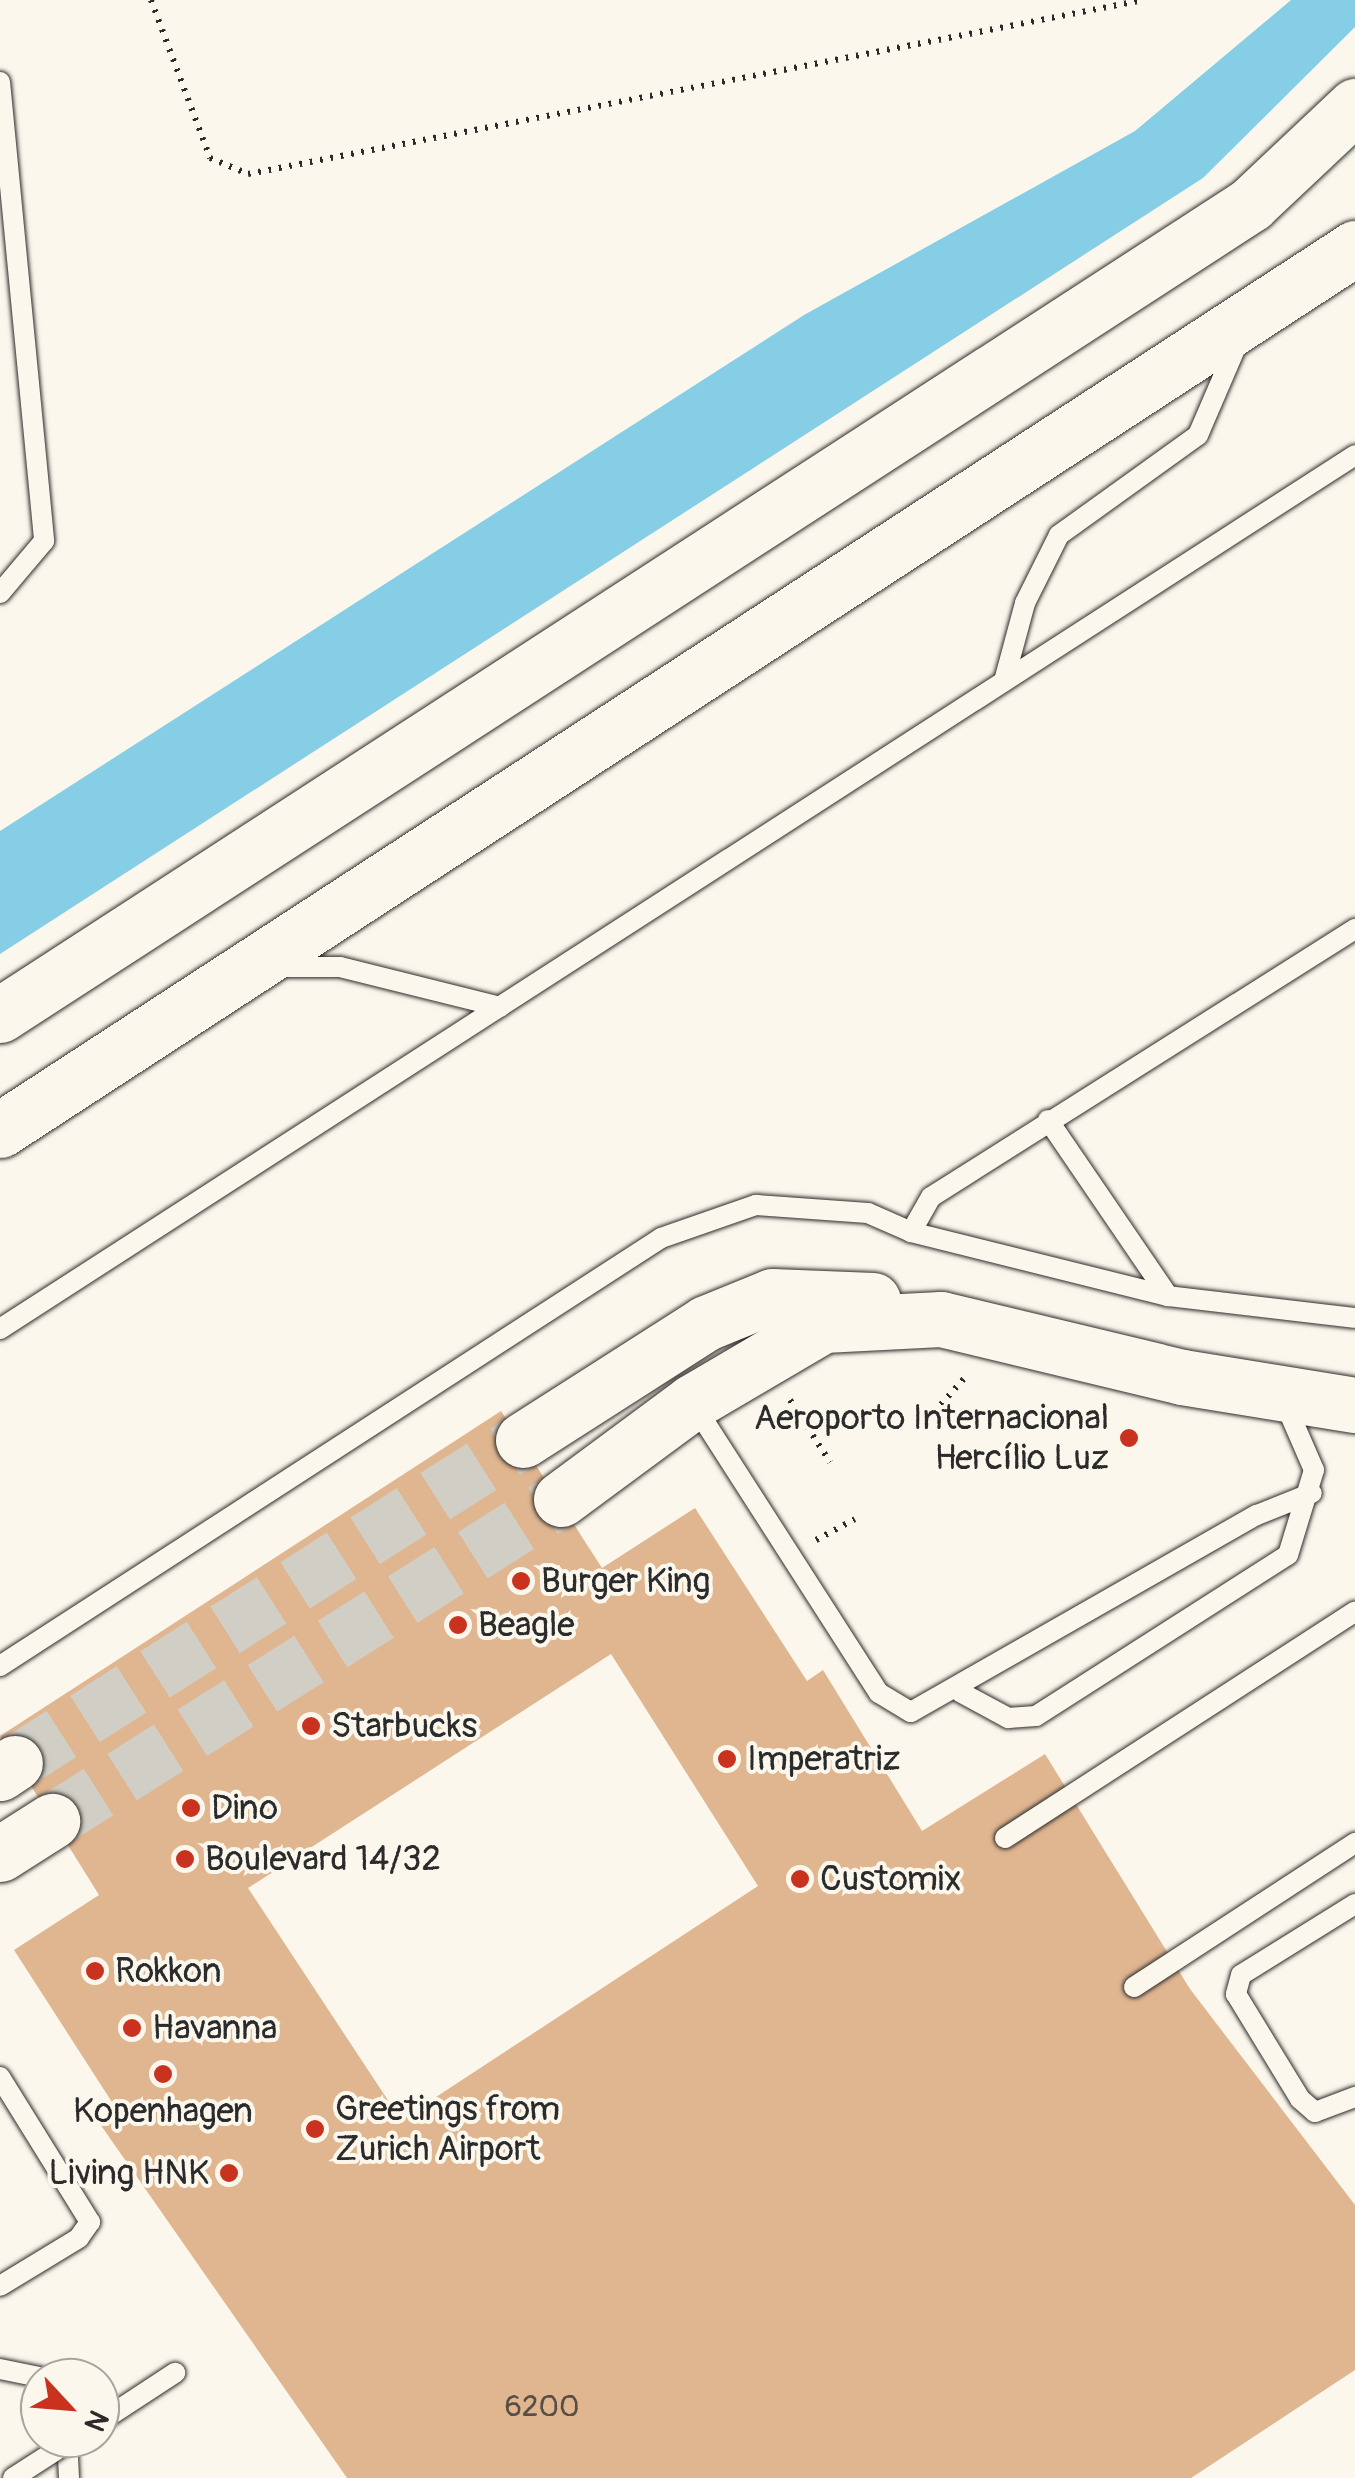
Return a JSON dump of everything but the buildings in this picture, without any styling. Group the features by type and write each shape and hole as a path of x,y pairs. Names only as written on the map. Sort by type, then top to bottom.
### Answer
{"main road":[{"path":"0,1015 1251,204 1355,106"},
{"path":"0,1130 1355,248"},
{"path":"523,1440 706,1324 772,1296 833,1294 913,1316 1281,1397 1355,1405"},
{"path":"561,1499 692,1402 762,1356 823,1325 913,1316"},
{"path":"0,1854 52,1821"}],"lane":[{"path":"0,82 21,226 44,540 0,593"},
{"path":"1004,681 1049,550 1198,435 1248,315"},
{"path":"0,1330 1355,454"},
{"path":"911,1232 931,1197 1355,929"},
{"path":"250,967 340,967 500,1007"},
{"path":"1048,1120 1168,1296"},
{"path":"0,1666 661,1238 756,1205 868,1213 911,1232 1168,1296 1355,1318"},
{"path":"960,1692 1008,1718 1036,1716 1267,1572 1288,1555 1312,1493 1308,1446 1281,1397"},
{"path":"692,1402 897,1708 932,1707 1160,1569 1312,1493"},
{"path":"1004,1838 1355,1612"},
{"path":"1134,1987 1355,1843"},
{"path":"1355,1904 1240,1976 1236,1994 1300,2099 1315,2112 1355,2097"},
{"path":"0,2077 90,2222 80,2238 0,2286"},
{"path":"120,2409 175,2374"},
{"path":"13,2478 44,2458"}],"path":[{"path":"152,0 210,158 248,174 1144,0"},
{"path":"762,1356 830,1462"},
{"path":"792,1554 855,1519"}],"water":[{"path":"1291,0 1355,0 1355,27 1203,178 0,954 0,831 804,315 1135,131"}],"tunnel":[{"path":"15,1763 523,1440"},
{"path":"52,1821 561,1499"}],"place":[{"name":"Aeroporto Internacional Hercílio Luz","path":"1129,1438"},
{"name":"Burger King","path":"521,1581"},
{"name":"Beagle","path":"458,1625"},
{"name":"Starbucks","path":"311,1726"},
{"name":"Imperatriz","path":"727,1759"},
{"name":"Dino","path":"191,1808"},
{"name":"Boulevard 14/32","path":"185,1859"},
{"name":"Customix","path":"800,1879"},
{"name":"Rokkon","path":"95,1971"},
{"name":"Havanna","path":"132,2028"},
{"name":"Kopenhagen","path":"163,2074"},
{"name":"Greetings from Zurich Airport","path":"315,2129"},
{"name":"Living HNK","path":"229,2173"}]}
